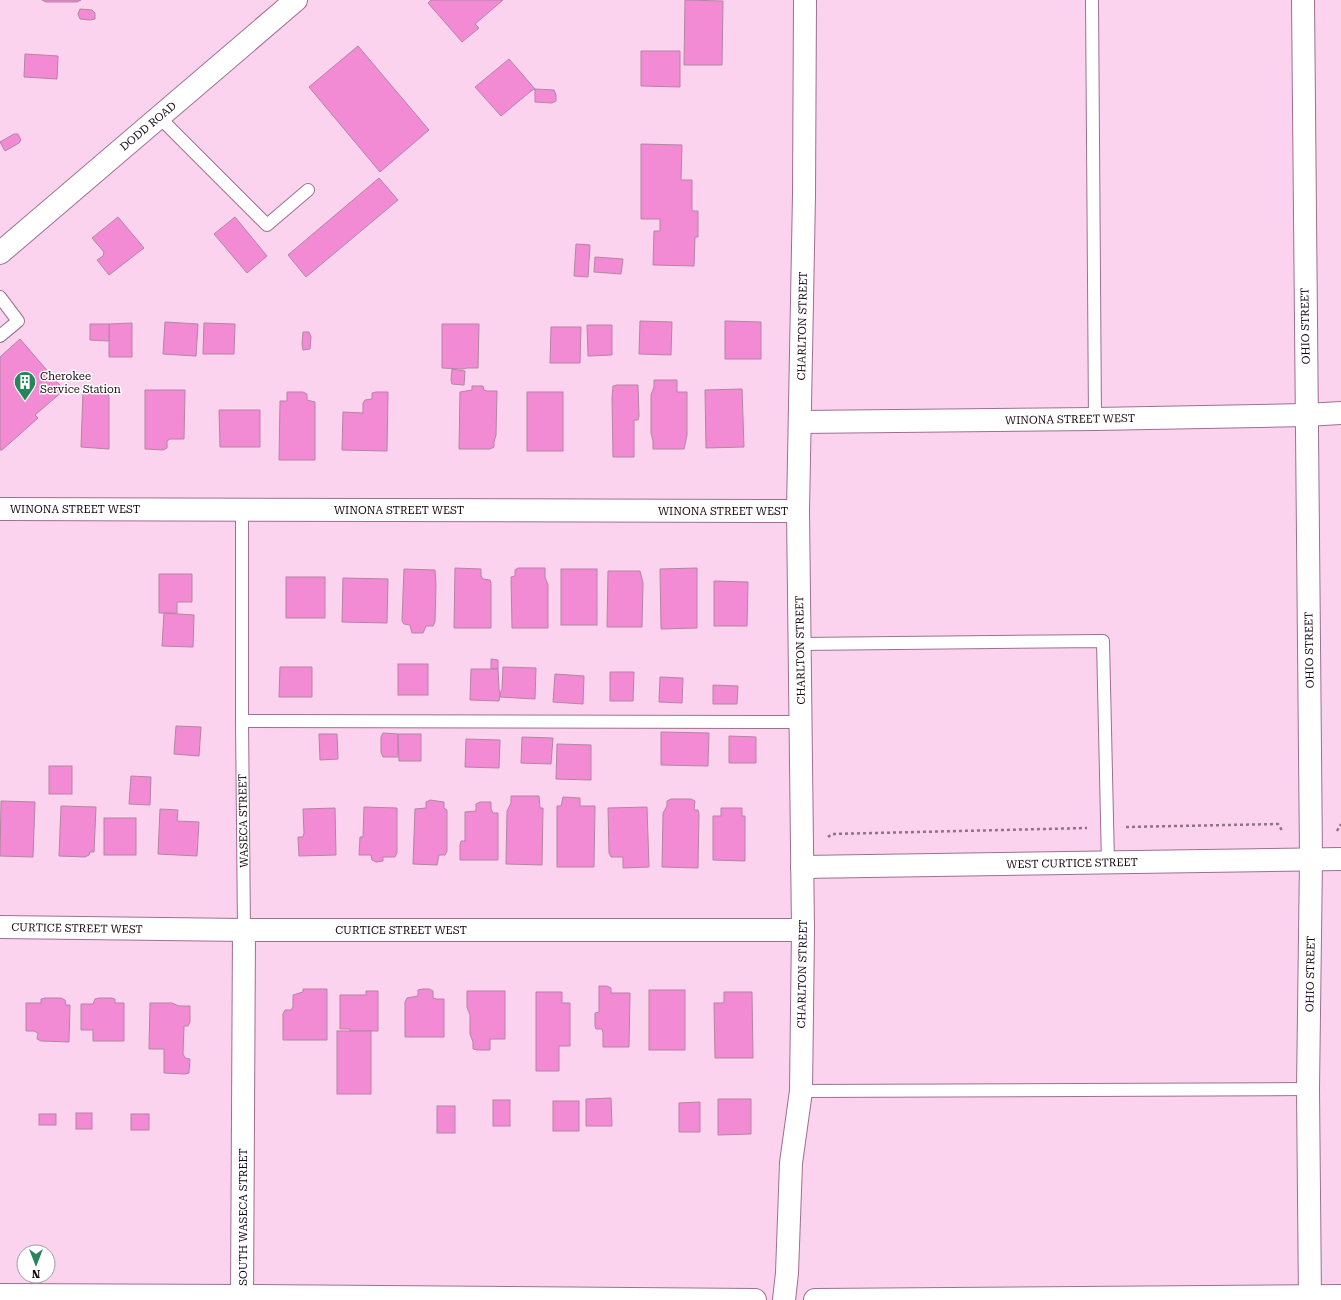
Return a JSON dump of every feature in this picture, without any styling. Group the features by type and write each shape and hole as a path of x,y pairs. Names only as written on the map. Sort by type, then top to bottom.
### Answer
{"street":[{"name":"DODD ROAD","path":"0,253 296,0"},
{"name":"CHARLTON STREET","path":"784,1300 787,1273 791,1163 801,1091 803,930 798,511 804,195 805,0"},
{"name":"OHIO STREET","path":"1302,0 1311,860 1308,1089 1310,1298"},
{"name":"WINONA STREET WEST","path":"800,422 1095,419 1341,413"},
{"name":"WINONA STREET WEST","path":"0,509 798,511"},
{"name":"WEST CURTICE STREET","path":"802,867 1341,859"},
{"name":"CURTICE STREET WEST","path":"0,927 244,930 803,930"},
{"name":"WASECA STREET","path":"243,1133 244,930"},
{"name":"SOUTH WASECA STREET","path":"242,1298 243,1133"},
{"path":"0,1295 242,1298 755,1300"},
{"path":"815,1300 1310,1298 1341,1296"}],"lane":[{"path":"1092,0 1095,419"},
{"path":"159,117 267,225 308,190"},
{"path":"0,297 18,321 0,336"},
{"name":"WASECA STREET","path":"242,509 244,930"},
{"path":"800,644 1103,640 1108,863"},
{"path":"242,721 801,722"},
{"path":"801,1091 1308,1089"}],"path":[{"path":"827,838 832,834 1278,824 1283,832"},
{"path":"1336,832 1341,824"}],"building":[{"path":"42,0 81,0 77,2 46,2"},
{"path":"431,0 503,0 475,24 479,28 462,42 428,3"},
{"path":"685,0 723,1 722,65 684,65"},
{"path":"80,9 92,10 95,13 95,19 80,19 78,14"},
{"path":"358,46 429,130 380,172 309,87"},
{"path":"641,51 680,51 680,87 641,86"},
{"path":"25,54 58,56 57,79 24,77"},
{"path":"509,59 535,89 501,116 475,87"},
{"path":"535,89 554,90 556,101 552,103 535,102"},
{"path":"14,134 18,134 21,140 19,143 5,151 0,142"},
{"path":"641,144 682,145 681,180 692,180 692,211 698,211 698,237 695,237 694,266 653,265 654,231 660,231 660,219 641,219"},
{"path":"379,178 398,200 306,277 288,255"},
{"path":"118,217 144,248 109,275 97,260 103,256 104,252 92,238"},
{"path":"235,217 267,256 247,273 214,234"},
{"path":"576,244 590,245 588,277 574,276"},
{"path":"595,257 623,259 621,274 594,272"},
{"path":"640,321 672,322 671,355 639,354"},
{"path":"725,321 761,322 761,359 725,359"},
{"path":"165,322 198,324 196,356 163,354"},
{"path":"132,323 132,357 109,357 109,324"},
{"path":"204,323 235,324 234,354 203,354"},
{"path":"90,324 109,324 109,341 90,340"},
{"path":"442,324 479,324 478,368 442,368"},
{"path":"587,325 612,325 612,355 588,356"},
{"path":"551,327 581,327 580,363 550,363"},
{"path":"303,332 309,332 311,337 310,349 303,350"},
{"name":"Cherokee Service Station","path":"20,339 64,390 35,415 38,418 2,450 0,450 0,357"},
{"path":"452,369 465,371 464,385 452,384"},
{"path":"654,380 677,380 677,392 687,392 687,435 684,449 653,449 651,433 651,395 654,387"},
{"path":"638,385 639,416 638,420 634,420 634,457 613,457 612,398 613,386"},
{"path":"472,386 483,386 484,390 497,391 496,435 494,447 490,449 459,449 460,392 472,390"},
{"path":"102,388 104,392 108,393 109,397 109,449 81,447 83,391 94,392 95,389"},
{"path":"742,389 744,447 706,448 705,390"},
{"path":"145,390 185,390 184,439 170,439 167,441 167,448 163,450 145,449"},
{"path":"287,392 303,392 307,394 307,400 315,402 315,460 279,460 280,401 287,401"},
{"path":"388,392 387,451 342,450 343,412 363,413 363,403 365,400 372,399 372,393"},
{"path":"527,392 563,392 563,451 527,451"},
{"path":"219,410 260,410 260,447 220,447"},
{"path":"455,568 481,569 481,576 483,579 490,580 491,628 454,628"},
{"path":"518,568 545,568 545,577 548,585 548,628 512,628 511,577 515,576 515,570"},
{"path":"697,568 697,628 661,629 660,569"},
{"path":"404,569 435,570 435,622 433,626 426,626 423,633 412,633 410,625 404,624 402,621"},
{"path":"561,569 597,569 597,625 561,625"},
{"path":"608,571 640,571 643,583 642,627 607,627"},
{"path":"159,574 192,574 192,602 177,602 177,613 159,613"},
{"path":"286,577 325,577 325,618 286,618"},
{"path":"343,578 388,579 387,623 342,622"},
{"path":"714,581 748,582 747,626 714,626"},
{"path":"164,613 194,615 193,647 162,646"},
{"path":"491,659 498,660 498,669 491,669"},
{"path":"398,664 428,664 428,695 398,695"},
{"path":"280,667 312,667 312,697 279,697"},
{"path":"503,667 536,668 535,699 500,697 502,690"},
{"path":"471,669 498,669 500,693 499,701 470,700"},
{"path":"610,672 634,672 633,701 610,701"},
{"path":"555,674 584,676 583,704 553,702"},
{"path":"660,677 683,678 682,703 659,702"},
{"path":"713,685 738,686 737,704 713,704"},
{"path":"176,726 201,727 199,756 174,754"},
{"path":"661,732 709,733 708,766 661,765"},
{"path":"383,733 398,734 398,757 383,757 381,752 381,737"},
{"path":"319,734 337,734 338,759 320,760"},
{"path":"398,734 421,734 421,761 399,761"},
{"path":"729,736 756,737 756,763 729,763"},
{"path":"522,737 553,738 551,764 521,763"},
{"path":"466,739 500,740 499,768 465,767"},
{"path":"557,744 591,745 591,780 556,779"},
{"path":"49,766 72,766 72,794 49,794"},
{"path":"131,776 151,777 150,805 129,804"},
{"path":"511,796 539,796 540,808 543,808 542,865 506,864 507,811 511,803"},
{"path":"563,797 580,798 580,806 595,806 594,867 557,867 557,806 561,806"},
{"path":"671,799 691,799 695,801 694,810 698,810 699,814 698,868 662,867 663,813 667,806 667,801"},
{"path":"430,800 444,802 444,808 447,810 447,851 445,855 439,855 437,865 413,864 415,809 426,808 426,802"},
{"path":"1,801 35,802 33,857 0,856"},
{"path":"480,802 491,802 491,809 493,813 498,813 498,860 460,860 461,841 465,841 465,812 476,811 476,804"},
{"path":"61,806 96,807 94,852 90,852 89,855 85,857 59,856"},
{"path":"364,807 397,808 397,853 395,857 383,857 383,861 376,862 372,860 371,855 359,855 360,837 363,837"},
{"path":"647,807 649,867 623,868 623,857 611,857 609,853 608,808"},
{"path":"335,808 336,855 299,856 298,837 303,837 304,833 303,809"},
{"path":"721,808 742,808 742,816 745,816 745,861 713,860 713,816 721,816"},
{"path":"160,809 178,810 177,821 199,822 197,856 158,854"},
{"path":"104,818 136,818 136,855 104,855"},
{"path":"599,986 607,986 611,988 611,993 630,993 629,1047 603,1047 602,1029 596,1029 595,1026 595,1013 599,1012"},
{"path":"303,989 327,989 327,1040 283,1040 283,1014 285,1010 291,1010 293,1007 293,995 303,992"},
{"path":"429,989 433,991 433,998 444,999 444,1037 405,1037 405,1002 407,998 418,996 418,990"},
{"path":"649,990 685,990 685,1050 649,1050"},
{"path":"366,991 378,991 378,1031 350,1031 350,1029 340,1029 340,995 366,995"},
{"path":"467,991 505,991 505,1039 490,1039 490,1050 473,1049 473,1042 470,1034 470,1015 467,1007"},
{"path":"536,992 562,992 562,1003 570,1003 570,1046 559,1046 559,1071 536,1071"},
{"path":"724,992 752,992 753,1058 715,1058 714,1003 724,1003"},
{"path":"61,998 65,1000 66,1005 70,1005 69,1042 41,1041 37,1039 38,1033 34,1031 26,1031 26,1003 41,1003 41,999"},
{"path":"111,998 115,999 115,1003 124,1003 124,1041 93,1041 93,1030 81,1030 81,1004 93,1004 95,999"},
{"path":"150,1003 172,1003 179,1006 190,1006 190,1022 188,1026 184,1026 183,1054 185,1058 190,1059 189,1073 164,1073 164,1049 149,1049"},
{"path":"337,1031 371,1031 371,1094 337,1094"},
{"path":"611,1098 612,1126 586,1126 586,1099"},
{"path":"718,1099 751,1099 751,1134 718,1135"},
{"path":"493,1100 510,1100 510,1126 493,1126"},
{"path":"553,1101 579,1101 579,1131 553,1131"},
{"path":"700,1102 700,1132 679,1132 679,1103"},
{"path":"437,1106 455,1106 455,1133 437,1133"},
{"path":"76,1113 92,1113 92,1129 76,1129"},
{"path":"39,1114 56,1114 56,1125 39,1125"},
{"path":"131,1114 149,1114 149,1130 131,1130"}],"place":[{"name":"Cherokee Service Station","path":"25,402"}]}
